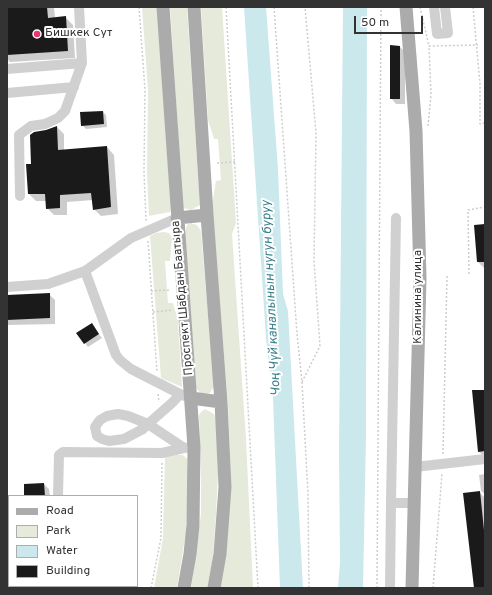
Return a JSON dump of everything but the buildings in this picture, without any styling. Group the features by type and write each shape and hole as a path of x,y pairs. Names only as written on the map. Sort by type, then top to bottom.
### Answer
{"main road":[{"name":"Проспект Шабдан Баатыра","path":"163,7 193,525 184,588"},
{"path":"194,7 207,215 221,402 225,487 220,554 214,588"},
{"name":"Калинина улица","path":"406,7 416,131 420,278 412,588"},
{"path":"176,218 207,215"},
{"path":"185,396 221,402"}],"lane":[{"path":"20,196 19,135 31,126 45,124 58,118 65,111 82,63 79,7"},
{"path":"434,7 437,34 448,33 445,7"},
{"path":"7,69 82,63"},
{"path":"7,93 74,87"},
{"path":"7,287 48,284 85,271 131,238 176,218"},
{"path":"390,588 396,218"},
{"path":"85,271 116,355 125,365 185,396 160,414 148,424 143,429 124,439 109,441 97,436 95,428 100,420 106,416 118,414 128,416 148,424 189,448"},
{"path":"58,495 60,455 63,452 162,453 189,448"},
{"path":"415,467 485,459"},
{"path":"391,503 415,503"}],"path":[{"path":"139,7 145,90 144,172 160,414"},
{"path":"226,7 258,588"},
{"path":"274,7 297,334 302,382 308,495 308,588"},
{"path":"302,382 320,346 314,261 316,133 305,7"},
{"path":"377,588 381,7"},
{"path":"420,7 429,46 432,95 427,130"},
{"path":"473,7 478,45 480,124 485,124"},
{"path":"429,46 478,45"},
{"path":"217,163 235,162"},
{"path":"469,274 468,210 484,207"},
{"path":"433,588 443,464 447,276"},
{"path":"151,291 170,290"},
{"path":"153,312 173,310"},
{"path":"151,588 161,538 162,453"}],"green space":[{"path":"142,7 157,7 171,209 170,212 149,216 147,174 148,90"},
{"path":"170,7 187,7 200,205 191,210 183,208"},
{"path":"201,7 222,7 236,223 232,234 246,439 253,588 220,588 226,556 231,480 228,405 212,205 216,181 221,180 218,139 214,139 208,120"},
{"path":"190,223 197,225 201,231 214,386 210,393 205,394 201,394 196,388 185,233 187,225"},
{"path":"156,233 169,233 172,238 170,261 165,261 168,303 173,303 178,321 182,387 161,378 150,236"},
{"path":"205,409 214,414 216,419 218,473 213,556 208,588 191,588 201,514 199,416"},
{"path":"165,455 183,455 187,459 188,490 186,532 177,588 154,588 163,538"}],"water":[{"name":"Чоң Чүй каналынын нугун буруу","path":"244,7 266,7 278,169 283,294 288,311 303,588 280,588 273,398 266,338"},
{"path":"343,7 367,7 366,437 363,588 338,588 340,562 339,452"}],"place":[{"name":"Бишкек Сут","path":"37,34"}]}
